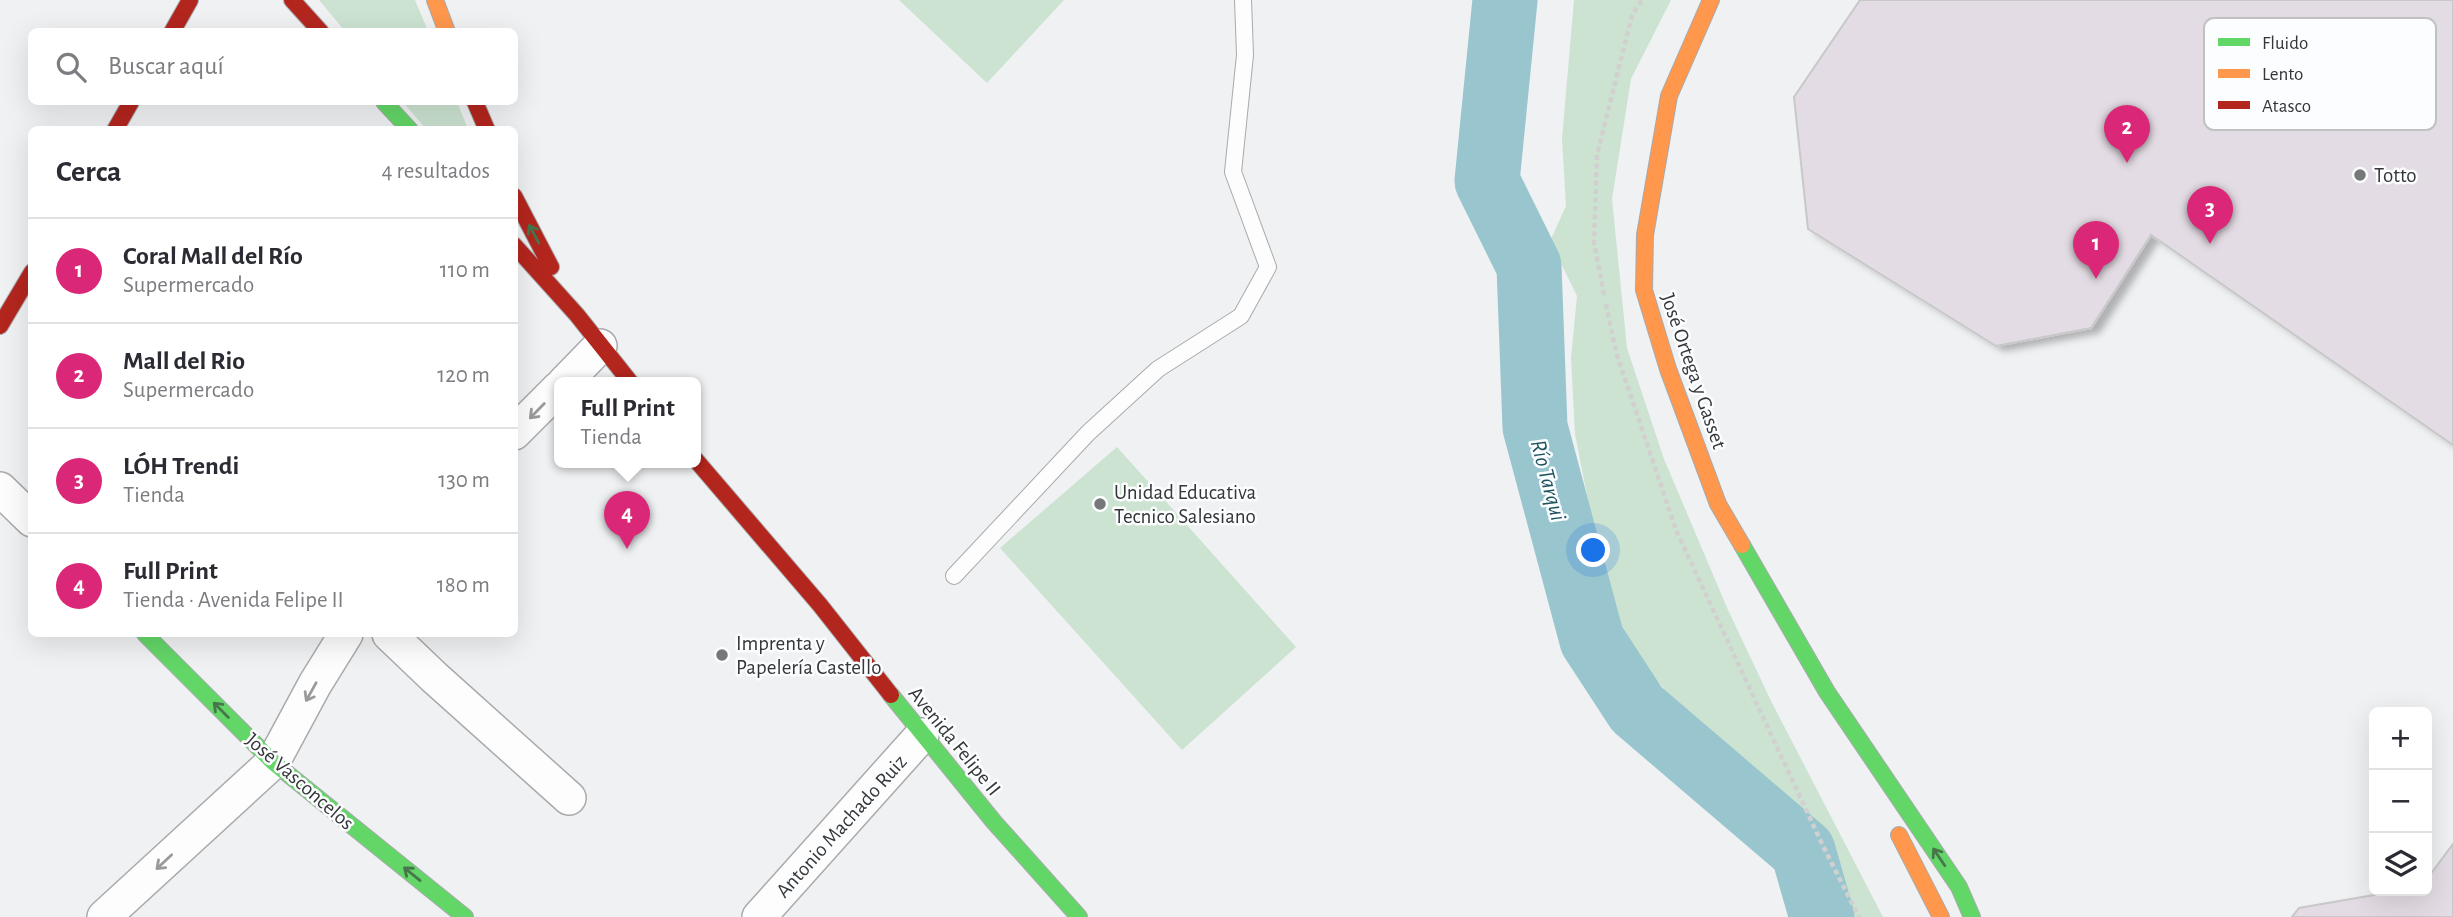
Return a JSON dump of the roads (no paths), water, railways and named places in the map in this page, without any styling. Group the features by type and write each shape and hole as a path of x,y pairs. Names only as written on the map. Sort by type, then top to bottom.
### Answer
{"street":[{"path":"174,28 190,0"},
{"path":"292,0 317,28"},
{"path":"435,0 446,28"},
{"name":"José Ortega y Gasset","path":"1711,0 1669,96 1646,235 1644,290 1668,369 1718,504 1827,692 1959,887 1972,917"},
{"path":"116,126 129,105"},
{"path":"387,105 406,126"},
{"path":"476,105 484,126"},
{"path":"518,203 577,315"},
{"path":"518,249 577,315 626,377"},
{"path":"0,326 28,279"},
{"path":"570,377 600,346"},
{"path":"518,429 554,393"},
{"name":"Avenida Felipe II","path":"701,466 859,654 922,736 1079,917"},
{"path":"0,489 28,516"},
{"name":"José Vasconcelos","path":"148,637 273,762 466,917"},
{"path":"115,914 273,762 344,637"},
{"path":"392,637 569,798"},
{"path":"1827,692 1886,815 1941,917"},
{"name":"José Ortega y Gasset","path":"1827,692 1864,774"},
{"name":"Antonio Machado Ruiz","path":"759,917 922,736"},
{"path":"1886,815 1896,864"}],"lane":[{"path":"954,576 1088,433 1158,369 1241,316 1268,267 1233,172 1245,55 1243,0"}],"waterway":[{"name":"Río Tarqui","path":"1505,0 1487,181 1529,266 1535,427 1592,640 1637,709 1803,851 1822,917"}],"place":[{"name":"Mall del Rio","path":"2127,163"},
{"name":"Totto","path":"2360,175"},
{"name":"LÓH Trendi","path":"2210,244"},
{"name":"Coral Mall del Río","path":"2096,279"},
{"name":"Unidad Educativa Tecnico Salesiano","path":"1100,504"},
{"name":"Full Print","path":"627,549"},
{"name":"Imprenta y Papelería Castello","path":"722,655"}]}
